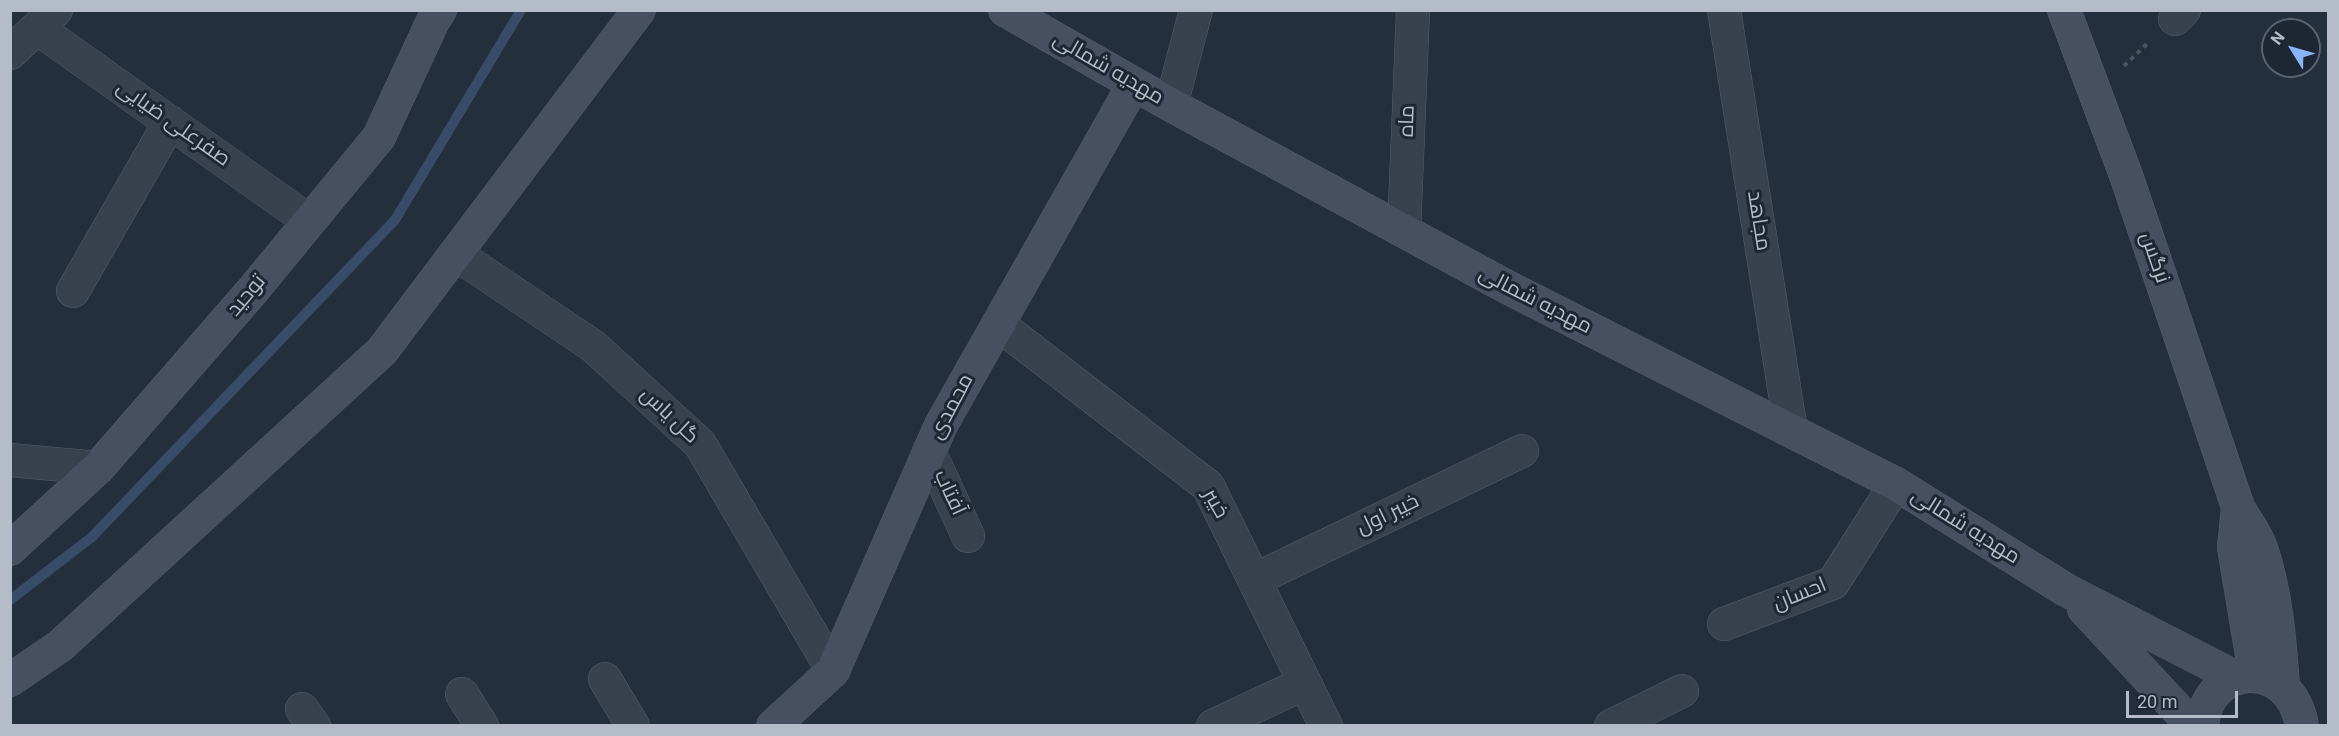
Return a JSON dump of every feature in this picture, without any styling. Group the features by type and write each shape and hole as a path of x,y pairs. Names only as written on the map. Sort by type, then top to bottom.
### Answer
{"street":[{"name":"توحید","path":"10,549 98,468 253,290 379,137 440,10"},
{"path":"10,680 60,646 382,351 639,10"},
{"name":"مهدیه شمالی","path":"1005,10 1171,105 1509,288 1896,484 2066,590 2284,699"},
{"path":"1171,105 1197,10"},
{"name":"ماه","path":"1404,231 1413,10"},
{"name":"مجاهد","path":"1724,10 1791,431"},
{"name":"نرگس","path":"2064,10 2131,189 2238,507 2260,547 2280,644 2284,699"},
{"name":"صفرعلی ضیایی","path":"10,53 46,19 170,122 309,221"},
{"name":"محمدی","path":"773,726 832,671 941,425 1134,84"},
{"path":"73,291 170,122"},
{"name":"گل یاس","path":"456,254 593,346 700,444 832,671"},
{"name":"خیبر","path":"998,324 1208,486 1326,726"},
{"name":"آفتاب","path":"929,451 968,536"},
{"name":"خیبر اول","path":"1254,580 1522,451"},
{"path":"10,460 98,468"},
{"name":"احسان","path":"1724,624 1833,583 1896,484"},
{"name":"مهدیه شمالی","path":"2066,590 2193,726"},
{"path":"605,679 633,726"},
{"path":"1213,726 1305,683"},
{"path":"2202,726 2207,704 2224,684 2284,699"},
{"path":"1611,726 1682,691"},
{"path":"462,694 482,726"}],"path":[{"path":"2095,92 2179,15"}],"waterway":[{"path":"10,600 92,537 395,220 521,10"}]}
